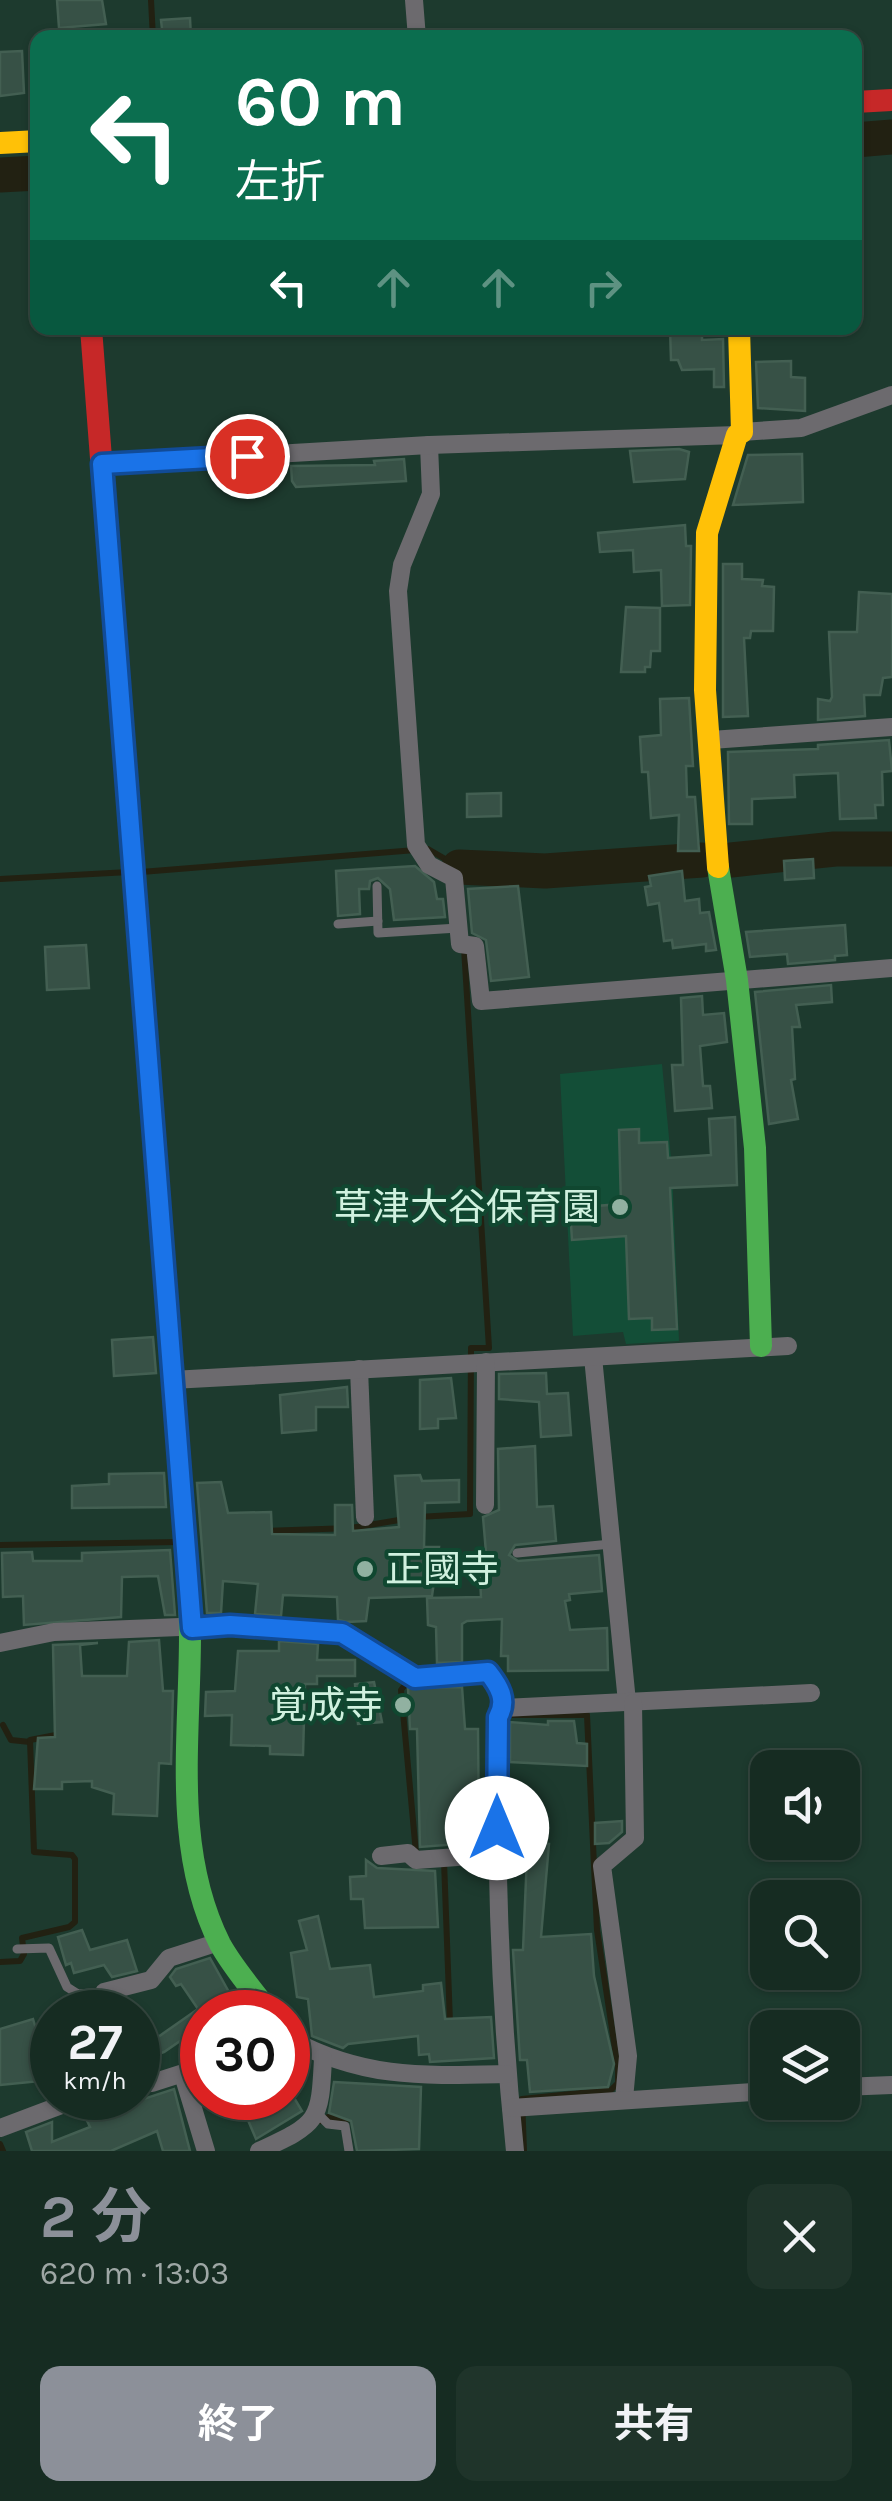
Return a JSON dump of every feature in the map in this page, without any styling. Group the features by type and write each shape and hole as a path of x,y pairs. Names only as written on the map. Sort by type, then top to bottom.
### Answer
{"street":[{"path":"414,0 416,30"},
{"path":"862,102 892,100"},
{"path":"0,143 30,141"},
{"path":"92,335 192,1628 187,1812 219,1942 253,1990"},
{"path":"739,335 740,433 707,534 705,690 711,740 713,834 737,980 756,1148 760,1346"},
{"path":"102,464 801,428 892,395"},
{"path":"429,445 431,494 402,565 398,591 416,846 429,865 454,878 460,944 474,946 481,1001 892,968"},
{"path":"711,740 892,727"},
{"path":"172,1380 788,1346"},
{"path":"593,1357 630,1703 635,1838 602,1866 628,2056 624,2099"},
{"path":"486,1362 486,1505"},
{"path":"359,1369 365,1517"},
{"path":"0,1643 54,1632 230,1625 342,1633 415,1678 488,1672 501,1689 503,1708 498,1717 498,1854 506,2074 518,2108 515,2151"},
{"path":"503,1708 812,1694"},
{"path":"380,1856 408,1853 416,1860 498,1854"},
{"path":"112,1990 151,1980 168,1958 219,1942"},
{"path":"310,2050 324,2058 402,2076 506,2074"},
{"path":"260,2151 318,2114 324,2058"},
{"path":"860,2086 892,2085"},
{"path":"518,2108 750,2092"},
{"path":"0,2128 30,2117"},
{"path":"197,2120 206,2151"}],"lane":[{"path":"377,886 378,933 458,928"},
{"path":"338,924 378,921"},
{"path":"517,1553 611,1544"},
{"path":"18,1949 48,1948 66,1987 71,1990"},
{"path":"318,2114 328,2124 345,2126 349,2151"}],"shaded area":[{"name":"草津大谷保育園","path":"662,1064 672,1169 679,1341 626,1344 623,1332 573,1336 560,1074"}],"building":[{"path":"57,0 102,0 106,24 59,28"},
{"path":"190,18 191,30 162,30 161,20"},
{"path":"22,51 24,93 0,96 0,52"},
{"path":"670,335 723,339 724,387 714,387 714,369 682,370 678,360 671,360"},
{"path":"791,361 791,377 805,378 805,411 758,408 756,362"},
{"path":"630,451 689,452 685,479 634,482"},
{"path":"802,454 803,502 733,505 748,455"},
{"path":"404,459 406,481 296,487 292,481 291,466 375,465 374,461"},
{"path":"685,525 686,546 691,546 690,605 662,606 661,570 634,572 633,550 600,552 598,533"},
{"path":"723,564 742,564 742,579 763,580 762,586 774,587 773,631 751,631 750,638 744,638 748,716 723,717"},
{"path":"859,592 892,594 892,677 883,678 880,695 864,695 865,716 818,720 818,699 830,701 832,697 829,632 857,632"},
{"path":"626,607 660,608 660,651 651,651 650,667 645,667 645,672 621,672"},
{"path":"689,698 693,766 686,766 687,797 695,797 699,851 678,851 679,815 651,818 648,772 642,772 640,737 661,735 660,699"},
{"path":"889,740 892,771 882,772 883,805 875,805 876,818 840,819 838,773 794,775 795,797 752,799 752,824 729,824 728,752 818,749 818,745"},
{"path":"501,793 501,816 467,817 467,794"},
{"path":"813,859 814,878 785,880 784,861"},
{"path":"415,866 434,882 437,899 443,899 445,917 394,920 390,889 378,878 370,881 369,889 359,889 360,914 338,916 336,871"},
{"path":"682,871 685,901 699,899 700,913 709,912 716,950 706,951 706,944 673,948 672,940 664,941 659,903 648,905 645,887 651,886 649,876"},
{"path":"518,886 529,977 491,981 486,940 472,933 468,889"},
{"path":"845,925 847,955 835,956 835,960 788,964 787,954 750,957 746,932"},
{"path":"86,945 89,988 47,990 45,947"},
{"path":"831,985 832,1002 796,1005 800,1027 792,1027 795,1079 791,1080 798,1119 769,1124 755,992"},
{"path":"702,996 703,1015 724,1013 727,1042 700,1046 703,1086 710,1086 712,1108 675,1111 672,1065 683,1065 681,998"},
{"path":"735,1117 737,1185 670,1188 677,1329 652,1330 652,1318 629,1319 626,1236 572,1240 570,1208 621,1204 619,1130 639,1129 639,1143 667,1142 668,1158 711,1155 709,1119"},
{"path":"153,1337 156,1373 114,1376 112,1340"},
{"path":"546,1373 547,1394 568,1393 571,1435 541,1437 539,1402 499,1399 499,1374"},
{"path":"451,1378 456,1418 438,1419 438,1428 420,1429 420,1380"},
{"path":"347,1387 348,1407 316,1407 316,1430 282,1433 280,1395"},
{"path":"535,1446 537,1507 553,1506 556,1541 515,1545 509,1555 518,1561 599,1555 602,1591 569,1594 570,1600 565,1601 570,1630 607,1628 608,1670 508,1671 508,1656 501,1656 502,1619 462,1624 462,1662 437,1663 436,1627 428,1625 427,1598 481,1597 480,1577 488,1576 483,1517 499,1510 498,1449"},
{"path":"164,1473 166,1507 72,1508 72,1486 109,1484 109,1474"},
{"path":"420,1475 422,1481 459,1480 459,1502 425,1503 424,1547 439,1547 432,1596 369,1598 366,1621 347,1622 338,1620 337,1597 283,1595 281,1616 255,1614 258,1584 223,1581 221,1613 207,1613 197,1483 221,1482 228,1513 271,1512 272,1534 335,1535 335,1505 352,1505 353,1531 399,1527 395,1476"},
{"path":"170,1550 175,1615 165,1615 158,1576 122,1577 121,1617 24,1625 23,1596 3,1597 2,1553 32,1552 33,1561 82,1561 82,1553"},
{"path":"159,1640 163,1691 173,1691 171,1764 159,1763 157,1816 113,1814 114,1794 92,1787 92,1781 62,1782 62,1789 34,1789 38,1738 55,1737 53,1645 98,1643 80,1645 82,1676 127,1676 129,1642"},
{"path":"279,1641 318,1644 317,1660 355,1660 355,1676 317,1676 317,1684 305,1684 303,1755 270,1754 270,1746 231,1745 232,1715 205,1716 206,1692 235,1691 238,1651 279,1651"},
{"path":"374,1682 382,1722 358,1724 355,1684"},
{"path":"462,1687 465,1729 478,1729 479,1834 485,1835 485,1842 420,1847 417,1729 410,1729 408,1688"},
{"path":"548,1721 574,1721 577,1743 587,1744 587,1766 510,1762 510,1722 548,1725"},
{"path":"510,1793 526,1793 527,1825 534,1825 534,1843 549,1844 541,1937 591,1934 594,1976 614,2064 608,2087 530,2092 527,2060 520,2060 513,1950 523,1950 527,1856 510,1855"},
{"path":"622,1821 622,1832 609,1843 595,1844 595,1823"},
{"path":"366,1860 377,1868 435,1871 438,1927 365,1928 363,1899 351,1899 350,1877 366,1876"},
{"path":"318,1916 330,1969 370,1965 374,1997 423,1991 423,1985 441,1983 445,2019 491,2017 494,2058 430,2062 429,2054 419,2055 418,2036 348,2044 343,2048 312,2036 310,1990 296,1990 291,1953 307,1950 299,1921"},
{"path":"82,1930 90,1950 127,1940 137,1971 112,1977 104,1965 74,1973 71,1963 66,1965 58,1937"},
{"path":"210,1958 228,1990 185,1990 170,1977 176,1969"},
{"path":"30,2020 30,2082 0,2085 0,2029"},
{"path":"180,2022 180,2041 160,2053 160,2036"},
{"path":"334,2082 421,2087 419,2149 357,2151 351,2121 329,2113"},
{"path":"174,2089 190,2151 163,2151 157,2131 111,2151 32,2151 26,2132 52,2122 52,2142 90,2127 87,2120 160,2120 160,2094"},
{"path":"248,2120 287,2120 256,2139"}],"waterway":[{"path":"151,0 153,30"},
{"path":"862,139 892,137"},
{"path":"0,175 30,173"},
{"path":"141,872 428,849 459,867 460,876"},
{"path":"731,860 835,849 892,849"},
{"path":"459,867 545,871 702,860"},
{"path":"0,879 129,872"},
{"path":"418,1517 470,1514 471,1348 489,1348 464,948"},
{"path":"264,1531 351,1528 405,1519"},
{"path":"0,1545 177,1542"},
{"path":"415,1684 405,1685 401,1690 416,1853"},
{"path":"501,1715 587,1715 597,1930 618,2068 618,2083 611,2090 522,2099 524,2151"},
{"path":"3,1725 11,1740 30,1742"},
{"path":"0,1962 20,1961 24,1954 22,1938 69,1927 75,1922 75,1859 72,1855 34,1852 30,1740 61,1734"},
{"path":"444,1861 450,2023"},
{"path":"321,2121 328,2117 357,2120"},
{"path":"0,2144 3,2151"}],"traffic: fast":[{"path":"126,784 158,1193"},
{"path":"718,867 737,980 755,1148 761,1346"},
{"path":"188,1582 187,1766 193,1857 203,1901 220,1944 252,1990"}],"traffic: slow":[{"path":"0,143 30,141"},
{"path":"718,867 705,690 707,533 737,435 742,432 739,335"},
{"path":"158,1193 188,1582"}],"traffic: jam":[{"path":"862,102 892,100"},
{"path":"92,335 126,784"}],"place":[{"name":"草津大谷保育園","path":"620,1207"},
{"name":"正國寺","path":"365,1569"},
{"name":"覚成寺","path":"403,1705"}],"route":[{"path":"247,456 102,464 192,1628 230,1625 342,1633 415,1678 488,1672 501,1689 503,1708 498,1717 497,1828"}]}
